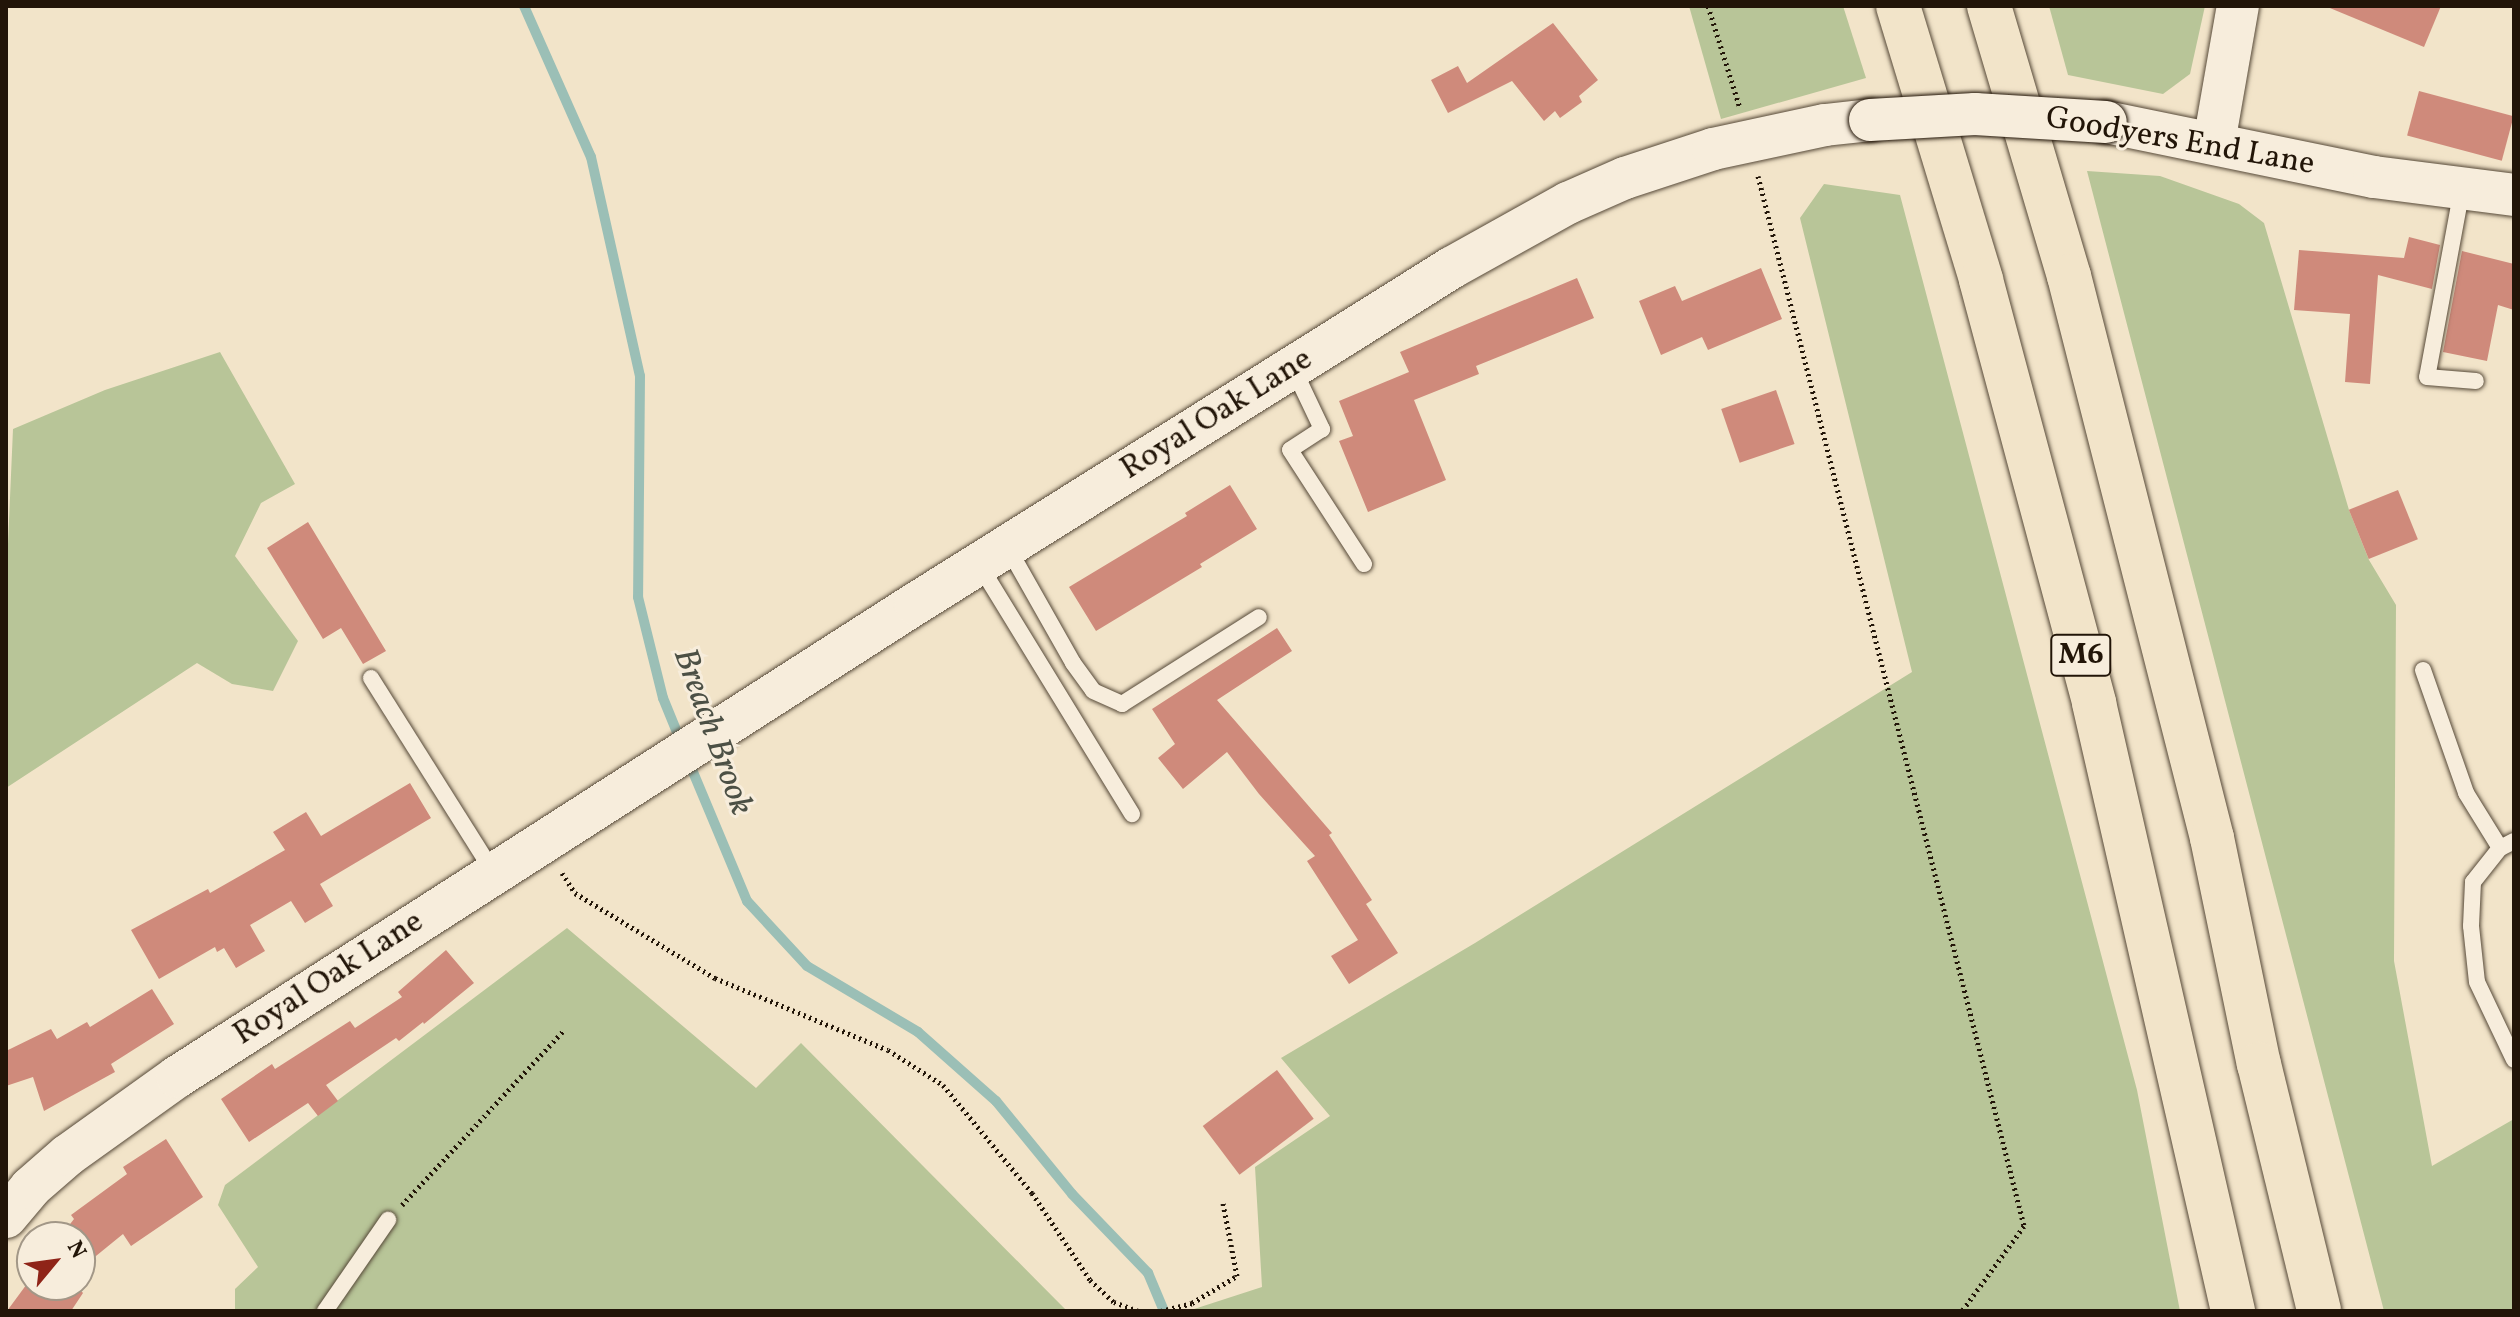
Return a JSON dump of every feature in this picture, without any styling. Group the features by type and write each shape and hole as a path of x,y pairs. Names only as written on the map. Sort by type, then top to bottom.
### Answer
{"highway":[{"name":"M6","path":"1898,6 1981,280 2094,703 2233,1311"},
{"name":"M6","path":"1989,6 2069,276 2205,807 2259,1064 2319,1311"}],"street":[{"path":"2214,143 2238,6"},
{"name":"Goodyers End Lane","path":"1749,141 1825,125 1975,114 2106,122 2374,177 2514,195"},
{"name":"Royal Oak Lane","path":"6,1217 30,1188 113,1121 667,762 1451,268 1568,203 1654,168 1749,141"}],"lane":[{"path":"2462,187 2427,377 2476,381"},
{"path":"1292,367 1322,429 1290,450 1364,564"},
{"path":"994,556 1093,691 1122,704 1259,617"},
{"path":"994,556 1132,814"},
{"path":"2423,670 2466,793 2507,844 2473,882 2471,926 2477,982 2514,1060"},
{"path":"371,678 494,873"},
{"path":"325,1311 388,1220"}],"path":[{"path":"1708,6 1749,141 2024,1226 1962,1311"},
{"path":"540,843 575,893 715,978 888,1050 943,1085 1032,1193 1090,1280 1114,1302 1139,1311"},
{"path":"388,1220 563,1031"},
{"path":"1161,1311 1192,1303 1237,1276 1223,1203"}],"green space":[{"path":"1689,6 1843,6 1866,78 1721,119"},
{"path":"2049,6 2205,6 2190,74 2163,94 2068,75"},
{"path":"2087,171 2160,176 2239,204 2264,223 2349,510 2369,560 2396,605 2394,961 2432,1166 2514,1119 2514,1311 2384,1311"},
{"path":"1824,184 1900,195 2137,1090 2180,1311 1188,1311 1262,1287 1255,1167 1330,1116 1281,1058 1475,943 1912,672 1800,218"},
{"path":"220,352 295,484 261,503 235,556 298,641 273,691 232,684 197,663 6,788 6,590 13,429 105,390"},
{"path":"567,928 756,1088 801,1043 1067,1311 235,1311 235,1289 258,1267 218,1205 225,1185"}],"building":[{"path":"2325,6 2441,6 2424,47"},
{"path":"1553,23 1598,80 1579,96 1582,102 1560,118 1555,111 1544,121 1512,81 1448,113 1431,80 1458,66 1467,83"},
{"path":"2419,91 2514,116 2502,161 2407,135"},
{"path":"2409,237 2440,245 2432,289 2378,275 2370,384 2345,382 2350,314 2294,310 2299,250 2404,258"},
{"path":"2462,251 2514,264 2514,310 2498,305 2487,361 2443,352"},
{"path":"1761,268 1782,319 1708,350 1702,337 1661,355 1639,301 1675,286 1682,301"},
{"path":"1577,278 1594,318 1476,366 1479,374 1414,400 1446,480 1368,512 1339,441 1353,436 1339,401 1409,372 1400,352"},
{"path":"1776,390 1795,444 1740,463 1721,409"},
{"path":"1230,485 1257,529 1200,564 1202,567 1096,631 1069,587 1187,516 1185,513"},
{"path":"2398,490 2418,539 2369,559 2349,510"},
{"path":"308,522 386,651 363,664 341,628 323,639 267,548"},
{"path":"1277,628 1292,651 1217,700 1332,833 1329,835 1372,900 1366,904 1398,953 1349,984 1331,956 1358,940 1307,861 1315,856 1259,794 1227,752 1183,789 1158,758 1175,744 1152,709"},
{"path":"410,783 431,818 320,884 333,906 305,923 291,901 250,925 265,951 236,968 224,948 217,952 215,947 159,979 131,930 208,889 210,893 285,850 273,832 306,812 321,836"},
{"path":"446,950 474,983 424,1024 399,1041 396,1038 326,1085 338,1101 318,1116 308,1103 249,1142 221,1099 272,1064 275,1069 350,1021 355,1028 402,997 398,992"},
{"path":"152,989 174,1024 111,1064 115,1072 44,1111 33,1077 6,1086 6,1051 51,1029 57,1039 87,1022 90,1027"},
{"path":"1277,1070 1314,1119 1239,1175 1203,1126"},
{"path":"166,1139 203,1197 131,1246 123,1234 96,1256 96,1221 72,1221 71,1215 127,1174 123,1167"},
{"path":"16,1299 78,1301 71,1311 7,1311"}],"waterway":[{"name":"Breach Brook","path":"524,6 591,157 640,376 638,597 663,698 681,742"},
{"name":"Breach Brook","path":"688,760 747,901 807,966 918,1032 996,1101 1072,1194 1148,1273 1164,1311"}]}
